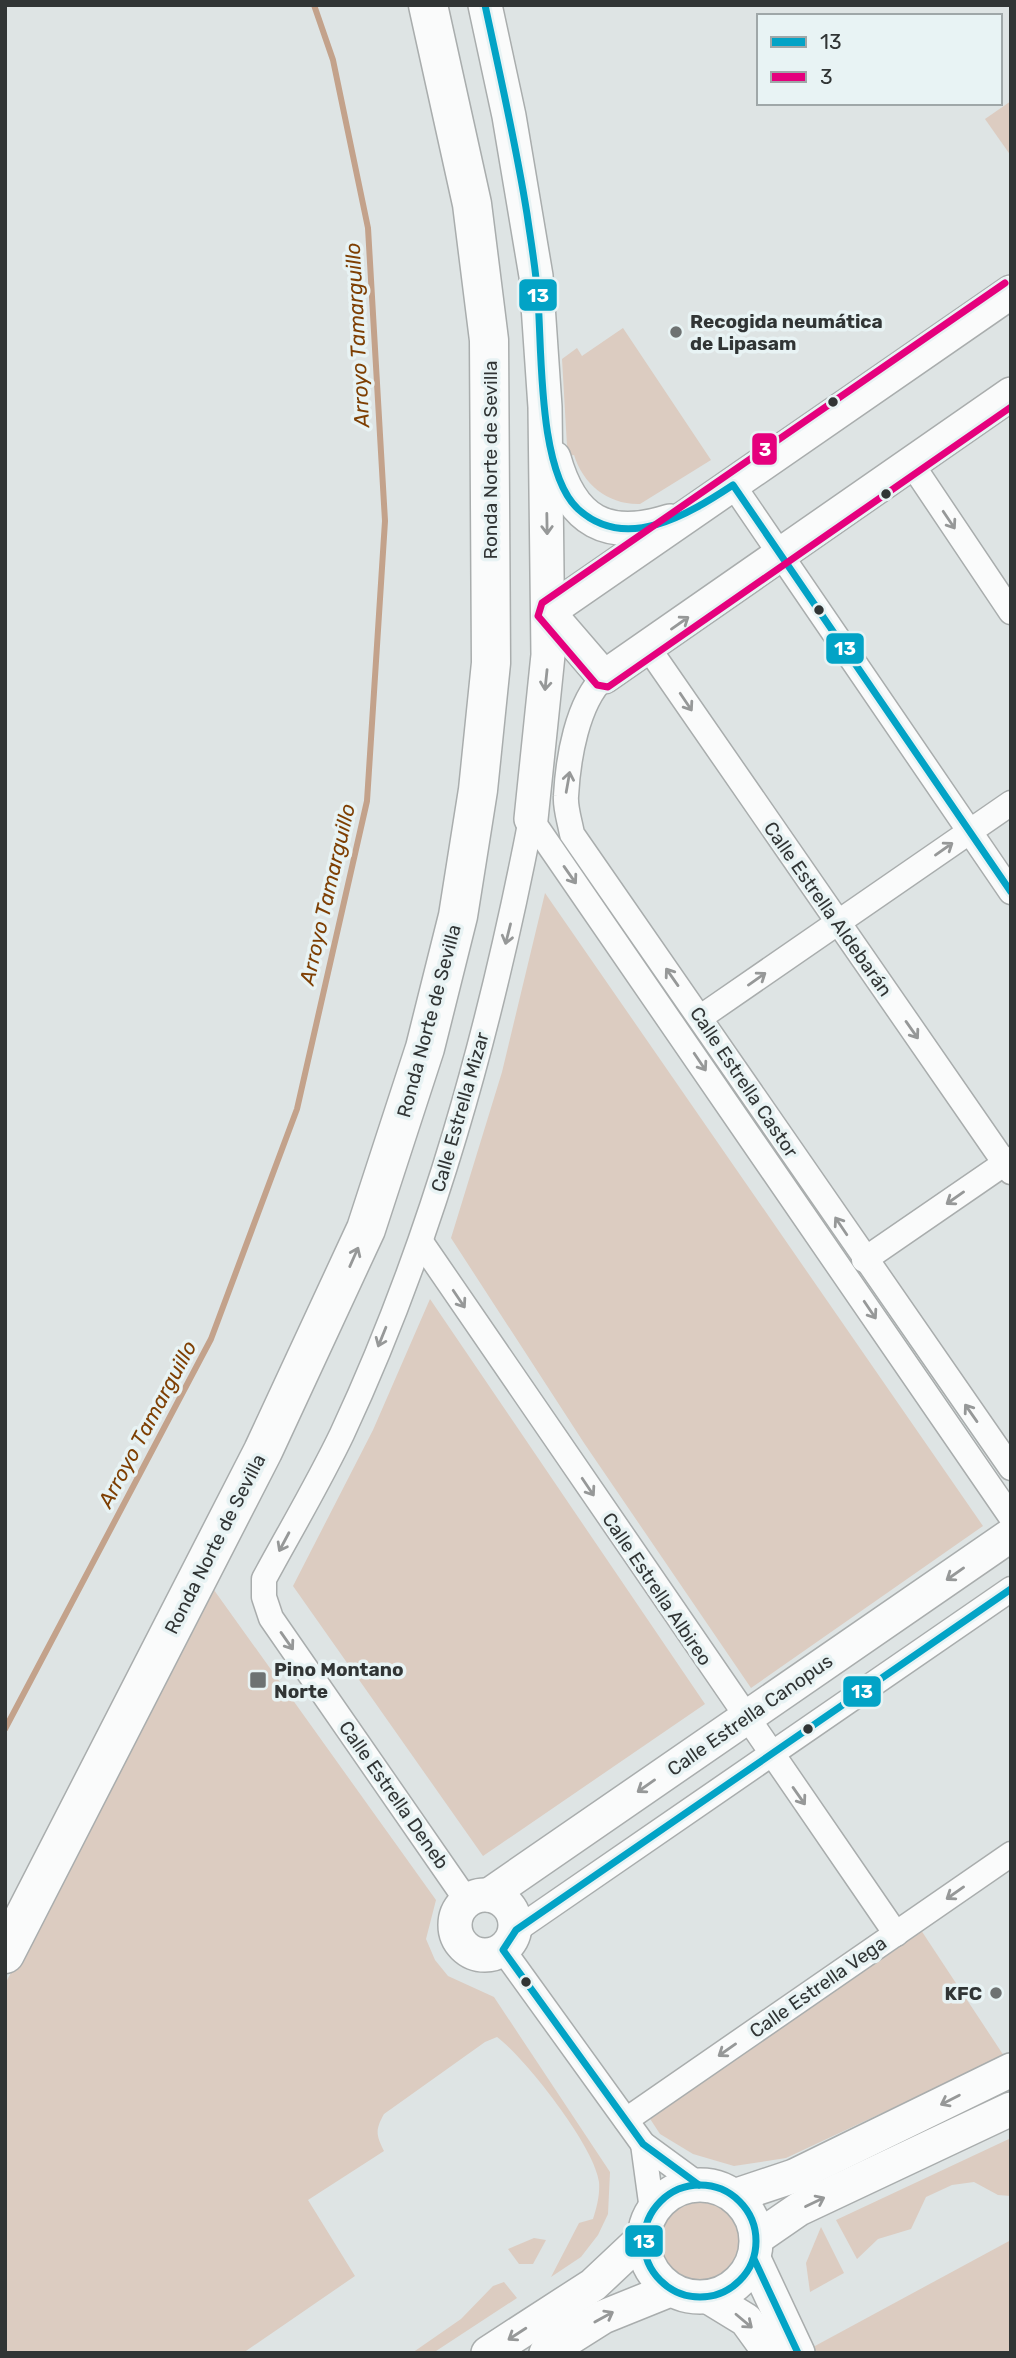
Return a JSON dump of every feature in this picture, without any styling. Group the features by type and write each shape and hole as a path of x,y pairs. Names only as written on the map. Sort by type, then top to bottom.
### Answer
{"highway":[{"name":"Ronda Norte de Sevilla","path":"5,1901 303,1312 355,1188 384,1103 404,1036 434,910 453,791 468,665 466,353 449,214 404,5"},
{"name":"Ronda Norte de Sevilla","path":"5,1954 263,1451 356,1253 387,1170 413,1086 458,916 478,790 491,663 489,340 472,204 428,5"}],"street":[{"path":"485,5 509,116 536,276 545,407 562,486 570,501 583,514 615,528 643,530 686,516"},
{"path":"1011,292 548,612 604,677 1011,394"},
{"name":"Calle Estrella Mizar","path":"264,1579 341,1435 421,1242 470,1092 514,909 531,819 548,655 545,407"},
{"path":"911,463 1011,612"},
{"path":"733,485 778,555 1011,892"},
{"name":"Calle Estrella Aldebarán","path":"647,646 837,923 1009,1165"},
{"name":"Calle Estrella Castor","path":"604,677 596,685 580,715 565,798 572,834 701,1017 864,1260 1011,1468"},
{"path":"701,1017 1011,803"},
{"name":"Calle Estrella Castor","path":"531,819 1011,1517"},
{"path":"864,1260 1009,1165"},
{"name":"Calle Estrella Albireo","path":"421,1242 896,1934"},
{"name":"Calle Estrella Canopus","path":"478,1898 1011,1535"},
{"name":"Calle Estrella Deneb","path":"264,1579 264,1597 271,1618 478,1898"},
{"path":"699,2185 643,2144 626,2120 509,1940 515,1918 510,1907 500,1899 478,1898 458,1911 455,1924 457,1937 465,1948 477,1955 491,1955 509,1940 771,1755 1011,1589"},
{"name":"Calle Estrella Vega","path":"626,2120 1011,1854"},
{"path":"734,2196 794,2176 1011,2070"},
{"path":"710,2298 737,2284 756,2248 799,2209 1011,2109"},
{"path":"643,2144 648,2224 646,2258 655,2276 670,2290 689,2297 710,2298 746,2320 770,2353"},
{"path":"488,2353 587,2290 648,2224 665,2197 681,2188 712,2185 734,2196 750,2215 756,2248 798,2353"},
{"path":"559,2351 603,2317 670,2290"}],"shaded area":[{"path":"1011,101 1011,156 985,119"},
{"path":"623,328 711,460 640,504 617,501 598,491 584,475 574,455 569,456 567,446 562,359 577,348 582,356"},
{"path":"545,893 983,1526 751,1688 584,1443 451,1238 502,1072"},
{"path":"430,1299 705,1704 483,1856 293,1586 373,1430"},
{"path":"214,1590 436,1900 426,1939 435,1960 448,1976 494,1997 610,2172 608,2214 598,2235 581,2257 551,2277 579,2223 593,2219 599,2182 585,2148 557,2104 524,2064 497,2037 485,2042 384,2114 378,2132 384,2151 308,2200 355,2276 243,2353 5,2353 5,1984"},
{"path":"915,1921 1004,2056 786,2158 734,2166 693,2154 660,2134 643,2108"},
{"path":"1011,2138 1011,2196 998,2195 974,2182 952,2185 926,2197 911,2229 878,2239 857,2259 836,2220"},
{"path":"700,2194 718,2197 733,2207 743,2222 746,2240 743,2258 733,2273 718,2283 700,2286 682,2283 667,2273 657,2258 654,2240 657,2222 667,2207 682,2197"},
{"path":"821,2227 844,2273 810,2292 806,2263"},
{"path":"534,2238 546,2240 533,2264 519,2264 508,2249"},
{"path":"1011,2240 1011,2353 802,2353"},
{"path":"504,2282 517,2298 433,2353 412,2353 461,2319 493,2286"}],"waterway":[{"name":"Arroyo Tamarguillo","path":"5,1729 211,1339 297,1109 367,801 385,521 368,228 333,60 314,5"}],"transit line":[{"name":"13","path":"485,5 508,110 532,246 544,410 555,468 565,492 578,509 597,522 616,528 637,528 677,517 733,485 1011,892"},
{"name":"3","path":"1005,283 542,603 538,616 597,685 608,687 1011,407"},
{"name":"13","path":"699,2185 643,2144 503,1950 516,1930 1011,1589"},
{"name":"13","path":"700,2185 722,2189 740,2201 752,2219 756,2241 752,2263 740,2281 722,2293 700,2297 678,2293 660,2281 648,2263 644,2241 648,2219 660,2201 678,2189 700,2185"},
{"name":"13","path":"754,2259 798,2353"}],"place":[{"name":"Recogida neumática de Lipasam","path":"676,332"},
{"name":"Pino Montano Norte","path":"258,1680"},
{"name":"KFC","path":"996,1993"}]}
